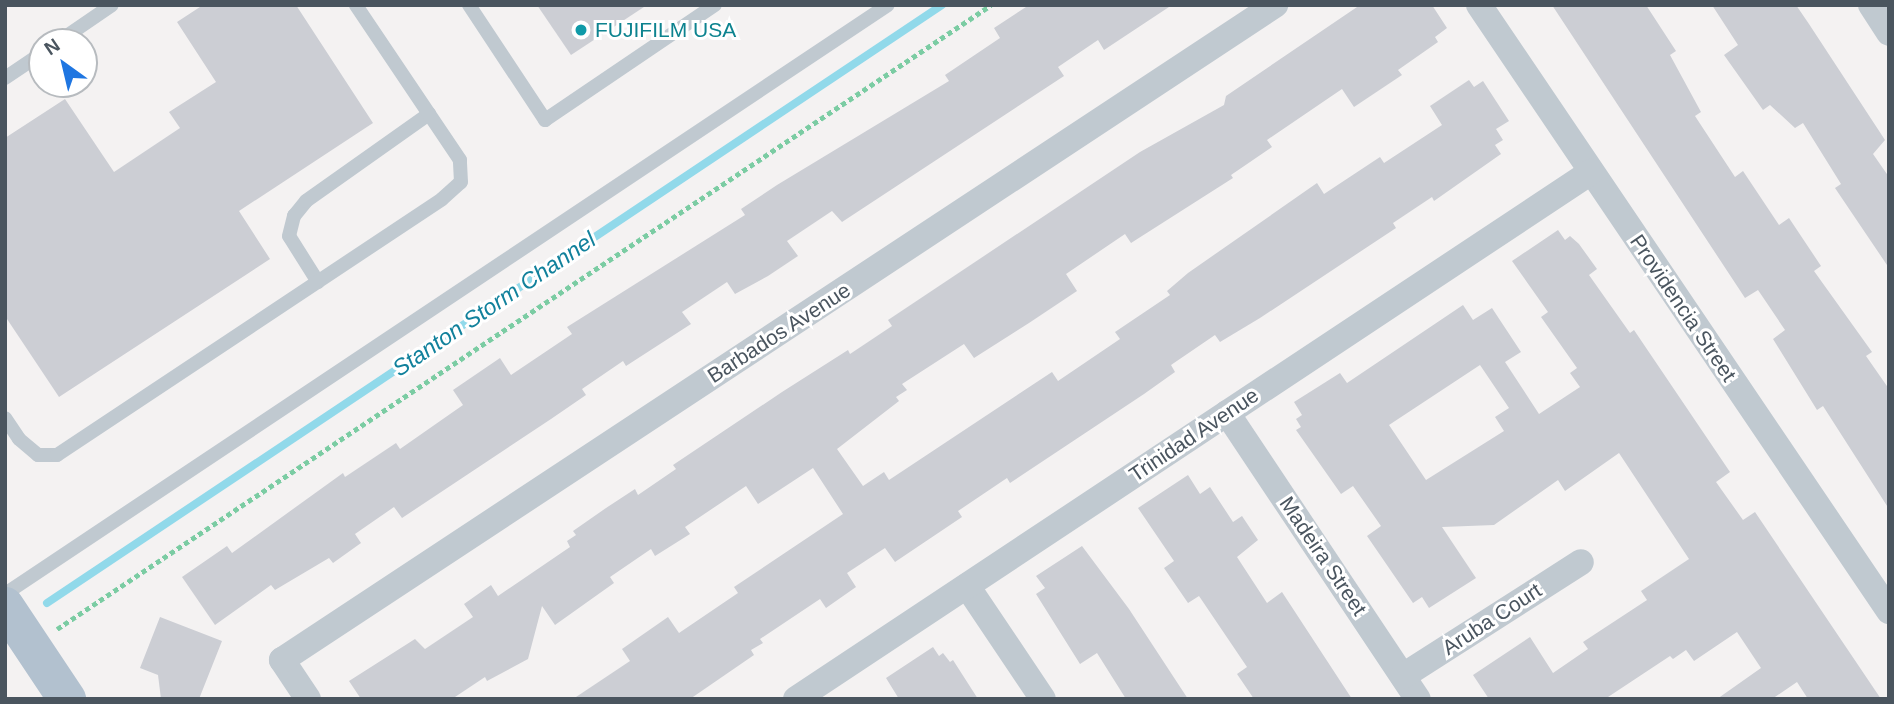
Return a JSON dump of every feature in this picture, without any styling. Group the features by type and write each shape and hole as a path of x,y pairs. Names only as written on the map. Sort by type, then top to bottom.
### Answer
{"main road":[{"path":"5,606 67,699"}],"street":[{"name":"Barbados Avenue","path":"308,699 282,660 1275,5"},
{"name":"Providencia Street","path":"1479,5 1885,598"},
{"path":"1871,5 1889,33"},
{"name":"Trinidad Avenue","path":"796,699 1591,172"},
{"name":"Madeira Street","path":"1227,413 1418,699"},
{"name":"Aruba Court","path":"1403,676 1581,562"},
{"path":"967,586 1043,699"}],"lane":[{"path":"78,28 112,5"},
{"path":"5,418 19,439 38,455 57,455 443,199 461,182 460,160 356,5"},
{"path":"469,5 545,120 715,5"},
{"path":"5,594 887,5"},
{"path":"5,78 28,62"},
{"path":"318,282 289,236 294,216 306,201 429,114"}],"path":[{"path":"32,646 991,5"}],"building":[{"path":"203,5 296,5 373,123 239,211 270,259 59,397 5,316 5,138 65,99 114,172 180,128 169,112 216,82 177,22"},
{"name":"FUJIFILM USA","path":"537,5 647,5 571,55"},
{"path":"1029,5 1172,5 1104,50 1098,40 1058,67 1064,76 842,222 832,211 787,241 798,256 735,294 727,282 682,312 691,324 626,366 623,361 582,389 586,395 402,518 394,507 355,534 361,543 333,563 329,558 275,590 271,585 215,625 182,577 227,546 232,553 343,473 345,477 396,443 400,449 463,405 453,390 500,358 511,375 572,334 567,327 745,215 741,209 949,81 945,75 1000,38 994,28"},
{"path":"1360,5 1432,5 1447,28 1435,37 1438,42 1398,70 1402,75 1354,107 1342,89 1267,140 1272,147 1231,175 1233,178 1131,243 1125,234 1066,274 1077,291 1029,323 974,358 964,344 902,384 907,390 896,397 899,401 837,449 863,486 884,472 889,480 1052,372 1058,381 1120,339 1115,332 1170,295 1167,291 1188,273 1317,183 1324,194 1380,157 1384,163 1442,125 1430,106 1469,80 1474,87 1483,81 1509,121 1496,129 1503,140 1495,145 1501,154 1434,201 1432,197 1393,223 1396,228 1260,318 1220,342 1215,335 1171,365 1175,372 1144,394 1010,483 1007,478 958,511 962,517 895,562 885,548 847,573 856,587 826,608 820,599 760,639 763,643 751,650 754,655 690,699 573,699 630,661 622,649 668,617 679,633 738,593 734,587 843,514 813,468 758,504 746,486 685,527 690,534 655,556 651,549 610,577 614,583 555,625 542,606 528,659 487,681 485,677 452,699 361,699 349,681 415,639 425,649 473,617 464,604 491,585 498,596 570,547 567,541 576,535 573,531 606,508 635,489 638,495 676,469 673,465 848,350 850,354 892,326 888,320 1140,152 1224,105 1226,96"},
{"path":"1552,5 1646,5 1676,51 1670,55 1701,112 1695,116 1735,177 1743,171 1779,225 1789,218 1821,266 1814,271 1872,352 1866,356 1889,389 1889,509 1823,406 1817,410 1773,339 1785,330 1758,290 1745,298"},
{"path":"1712,5 1796,5 1809,24 1885,140 1873,154 1889,177 1889,268 1835,188 1841,184 1803,123 1795,128 1770,105 1763,110 1724,55 1738,45"},
{"path":"1558,230 1565,240 1570,236 1579,244 1597,269 1589,275 1630,333 1634,330 1730,472 1716,482 1743,520 1755,512 1881,699 1808,699 1797,682 1772,699 1717,699 1761,668 1737,632 1694,661 1686,650 1673,659 1670,656 1605,699 1489,699 1473,675 1530,637 1553,673 1588,649 1583,642 1647,600 1641,591 1689,559 1619,453 1565,491 1558,480 1494,525 1442,527 1476,578 1429,608 1422,597 1413,603 1367,536 1381,526 1353,486 1341,494 1296,430 1301,427 1296,419 1302,415 1294,402 1340,373 1347,383 1463,305 1473,320 1492,308 1521,352 1505,362 1539,414 1580,387 1570,373 1577,368 1541,317 1548,312 1512,261","holes":["1480,365 1509,408 1495,417 1504,431 1426,480 1389,425"]},
{"path":"1188,475 1200,494 1210,487 1233,522 1242,516 1258,540 1237,557 1267,603 1282,592 1352,699 1254,699 1237,674 1247,667 1199,596 1188,603 1164,568 1174,561 1138,508"},
{"path":"1082,546 1129,609 1188,699 1126,699 1097,653 1080,664 1036,594 1045,588 1036,576"},
{"path":"160,617 222,641 199,699 161,699 158,675 140,668"},
{"path":"933,647 939,656 943,653 950,662 953,660 978,699 899,699 886,678"}],"waterway":[{"name":"Stanton Storm Channel","path":"47,603 942,5"}],"place":[{"name":"FUJIFILM USA","path":"581,30"}]}
